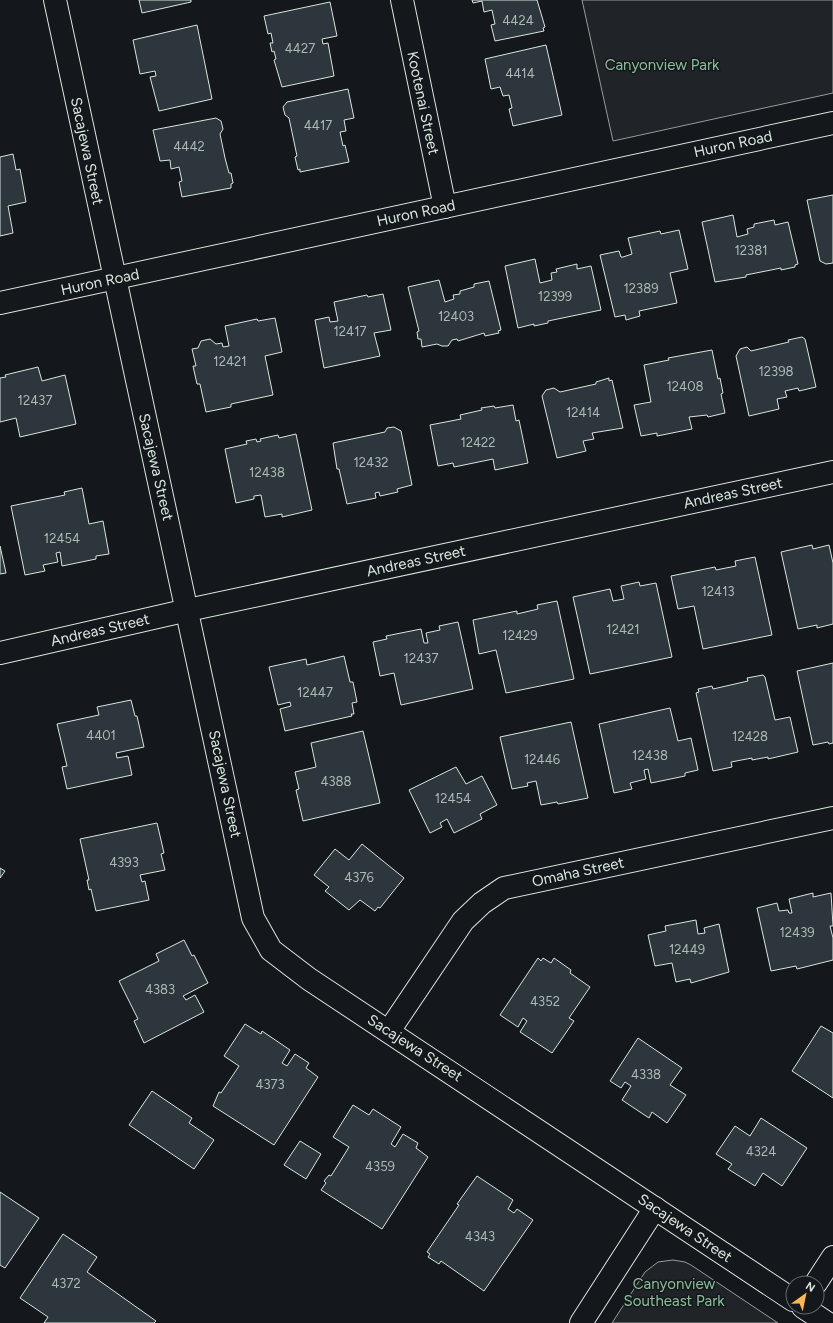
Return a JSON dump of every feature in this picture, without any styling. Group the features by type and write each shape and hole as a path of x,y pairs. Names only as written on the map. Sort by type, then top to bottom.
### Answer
{"street":[{"name":"Sacajewa Street","path":"54,0 114,279 188,610 253,918 271,950 309,979 785,1295"},
{"name":"Kootenai Street","path":"402,0 445,207"},
{"name":"Huron Road","path":"0,303 833,123"},
{"name":"Andreas Street","path":"0,653 188,610 833,472"},
{"name":"Omaha Street","path":"389,1031 462,921 482,903 504,888 833,818"},
{"path":"581,1323 655,1208"},
{"path":"821,1275 833,1257"},
{"path":"815,1315 827,1323"}],"green space":[{"name":"Canyonview Park","path":"582,0 833,0 833,93 613,141"},
{"name":"Canyonview Southeast Park","path":"673,1260 685,1262 691,1265 778,1323 612,1323 645,1272 658,1262"}],"building":[{"path":"139,0 191,0 191,2 142,13"},
{"path":"472,0 537,0 545,27 543,28 544,31 495,41 491,25 495,24 492,10 484,12 482,1 473,3"},
{"path":"330,2 337,36 322,39 323,44 328,43 334,76 282,87 274,60 276,59 274,51 272,52 270,43 273,43 271,33 268,34 264,16"},
{"path":"197,25 212,99 159,111 150,77 156,76 155,71 140,74 133,40"},
{"path":"546,45 562,115 513,126 509,109 512,108 509,95 503,96 500,87 491,89 485,59"},
{"path":"348,89 354,118 344,120 346,131 340,132 349,162 300,172 300,169 298,170 295,157 297,156 289,118 285,115 283,107 287,102"},
{"path":"216,118 221,121 223,129 220,134 229,173 231,173 233,183 231,184 231,188 182,197 179,182 182,181 179,167 171,169 170,160 160,161 153,130"},
{"path":"13,154 16,170 20,169 26,202 8,206 13,233 0,236 0,157"},
{"path":"833,195 833,263 826,264 820,261 807,200"},
{"path":"733,215 737,237 748,234 747,229 754,227 754,224 774,220 775,225 788,222 798,264 795,265 795,267 781,270 781,268 746,275 746,277 715,282 702,222"},
{"path":"679,230 688,269 670,273 677,303 639,311 640,316 626,320 625,315 615,317 600,255 619,251 621,257 623,257 632,254 628,238 660,231 661,234"},
{"path":"535,259 540,283 552,280 551,273 557,272 556,269 577,264 577,269 591,266 601,310 548,321 548,323 534,326 534,324 518,328 505,266"},
{"path":"439,280 445,302 454,299 453,295 460,294 460,291 474,287 474,284 489,281 501,330 498,331 499,333 485,336 484,333 458,341 457,339 452,340 448,346 437,344 422,347 421,339 418,339 417,332 419,331 408,287"},
{"path":"383,294 391,330 374,333 380,356 324,368 315,320 329,317 330,322 338,321 334,302 367,295 368,297"},
{"path":"275,318 282,352 265,356 273,395 231,404 231,407 206,412 200,384 197,384 193,366 196,366 192,349 198,348 201,341 210,339 216,344 222,343 223,347 229,346 225,326 257,319 258,321"},
{"path":"802,337 805,339 816,387 799,391 798,388 785,391 787,397 777,399 779,409 749,416 736,356 740,349 747,347 751,351 789,342 788,340"},
{"path":"712,350 718,379 720,378 723,393 721,394 725,413 708,417 707,415 689,417 692,429 657,436 657,433 641,436 634,405 651,402 644,365 669,360 668,358"},
{"path":"38,367 42,381 65,375 76,424 20,437 16,418 0,422 0,378 6,377 5,375"},
{"path":"609,378 609,381 612,380 623,428 592,433 594,439 583,441 586,451 557,458 542,396 546,390 554,388 560,392 596,384 596,382"},
{"path":"513,405 516,421 519,420 528,463 495,470 493,459 454,467 453,463 438,466 430,425 461,419 460,415 482,410 481,408 494,406 495,408"},
{"path":"394,427 401,431 412,485 397,489 398,492 380,496 379,492 375,493 376,498 347,504 339,469 337,469 333,443 385,432 387,428"},
{"path":"296,434 312,510 282,517 282,514 265,517 261,495 254,496 254,499 236,503 225,449 247,444 246,441 256,439 257,442 261,441 260,439 278,435 279,438"},
{"path":"82,488 89,524 103,521 109,554 96,556 96,559 62,566 60,552 56,553 58,562 43,565 45,571 25,575 11,506 65,495 64,492"},
{"path":"812,545 813,549 829,545 833,563 833,624 817,628 817,625 798,629 781,552"},
{"path":"0,546 6,573 0,574"},
{"path":"755,557 772,635 703,649 694,606 678,609 671,576 715,567 716,570 736,566 735,561"},
{"path":"639,582 640,586 656,583 672,657 590,674 573,597 610,589 613,601 624,599 621,586"},
{"path":"557,601 574,679 506,693 496,650 479,654 473,620 517,611 517,614 538,609 537,605"},
{"path":"458,622 473,689 401,705 394,673 380,676 373,642 387,639 386,636 421,629 424,643 428,643 426,633 440,630 439,626"},
{"path":"344,656 350,682 353,682 357,702 352,703 354,714 351,714 352,716 285,731 280,709 291,706 290,702 278,705 269,667 306,659 307,665"},
{"path":"833,663 833,743 829,744 828,742 813,745 797,671"},
{"path":"763,675 765,677 775,720 790,717 798,752 768,759 768,757 752,760 752,758 731,762 732,767 713,771 696,693 699,692 698,689 712,686 713,689 748,681 747,678"},
{"path":"131,700 135,716 137,716 144,747 116,753 117,758 128,756 132,775 67,789 62,767 67,766 57,724 99,715 97,707"},
{"path":"670,708 678,741 691,738 698,770 685,773 685,776 651,783 648,769 644,770 646,779 630,783 632,789 614,793 599,724"},
{"path":"571,722 588,798 558,804 557,802 541,805 536,781 527,783 528,786 512,789 500,737"},
{"path":"363,731 380,803 303,821 296,790 299,789 295,772 316,767 311,743"},
{"path":"456,767 466,784 482,776 497,805 480,814 482,819 454,833 447,819 440,823 442,827 430,833 409,790"},
{"path":"157,823 164,853 161,854 165,870 140,875 142,882 145,881 149,900 96,911 91,889 89,890 87,880 89,880 80,839"},
{"path":"362,844 404,878 380,908 378,907 375,911 360,900 349,910 325,891 329,887 314,875 335,849 349,860"},
{"path":"0,868 5,871 0,878"},
{"path":"813,893 813,897 831,893 833,926 830,926 833,938 833,960 797,969 796,966 771,971 757,908 777,903 779,911 788,910 789,913 792,913 789,899"},
{"path":"696,920 698,934 705,933 704,928 719,924 729,972 691,983 690,979 676,982 672,963 655,966 648,935 666,931 665,926"},
{"path":"184,940 192,956 194,955 208,983 183,996 186,1000 195,995 204,1012 144,1043 134,1021 138,1019 119,981 159,961 156,954"},
{"path":"538,958 541,961 543,958 551,963 554,958 571,970 570,973 590,987 569,1018 574,1021 552,1053 520,1032 527,1021 523,1018 518,1027 500,1015"},
{"path":"245,1024 261,1034 262,1031 290,1050 282,1063 287,1066 295,1054 309,1063 306,1068 318,1077 274,1145 213,1106 219,1092 221,1093 239,1066 224,1056"},
{"path":"821,1026 833,1033 833,1098 792,1071"},
{"path":"638,1038 682,1068 670,1085 686,1095 667,1123 652,1112 649,1118 622,1100 631,1086 625,1082 621,1088 610,1081"},
{"path":"152,1091 192,1118 189,1123 214,1140 194,1169 129,1125"},
{"path":"353,1105 369,1115 373,1109 401,1127 391,1144 395,1147 403,1134 418,1143 416,1148 428,1157 382,1229 321,1190 326,1183 324,1181 329,1175 331,1176 349,1147 333,1137"},
{"path":"761,1118 807,1148 782,1186 763,1173 755,1186 728,1169 732,1164 716,1154 735,1126 750,1136"},
{"path":"300,1141 321,1154 306,1179 284,1165"},
{"path":"477,1176 513,1200 508,1209 514,1213 517,1209 533,1220 484,1291 441,1261 439,1264 428,1257 430,1254 427,1252 459,1205 457,1204"},
{"path":"0,1192 39,1218 5,1268 0,1265"},
{"path":"63,1234 97,1257 87,1272 156,1321 154,1323 44,1323 48,1317 20,1298"}]}
